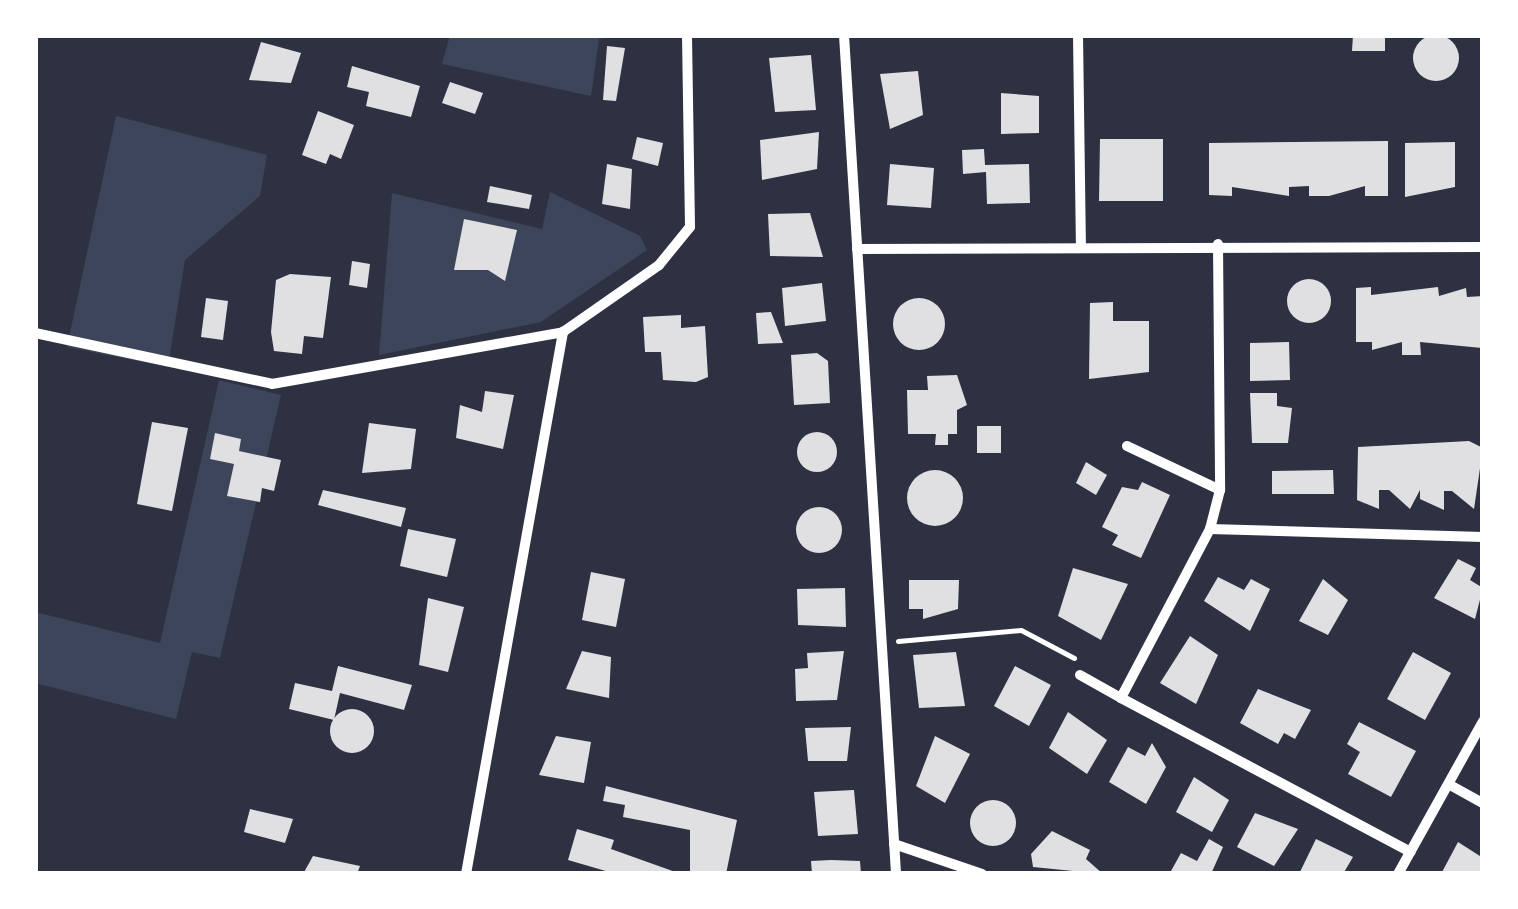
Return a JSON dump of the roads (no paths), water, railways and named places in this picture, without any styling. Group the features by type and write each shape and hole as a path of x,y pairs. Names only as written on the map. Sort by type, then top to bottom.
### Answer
{"street":[{"path":"35,333 272,384 562,332 682,241 692,202 688,35"},
{"path":"844,35 896,874"},
{"path":"1078,35 1081,246"},
{"path":"857,249 1218,244 1483,247"},
{"path":"1122,698 1210,529 1220,490 1218,244"},
{"path":"466,874 562,332"},
{"path":"1127,446 1220,490"},
{"path":"1210,529 1483,537"},
{"path":"1083,670 1122,698 1411,852"},
{"path":"1398,874 1483,721"},
{"path":"1450,784 1483,803"},
{"path":"894,844 982,874"}]}
